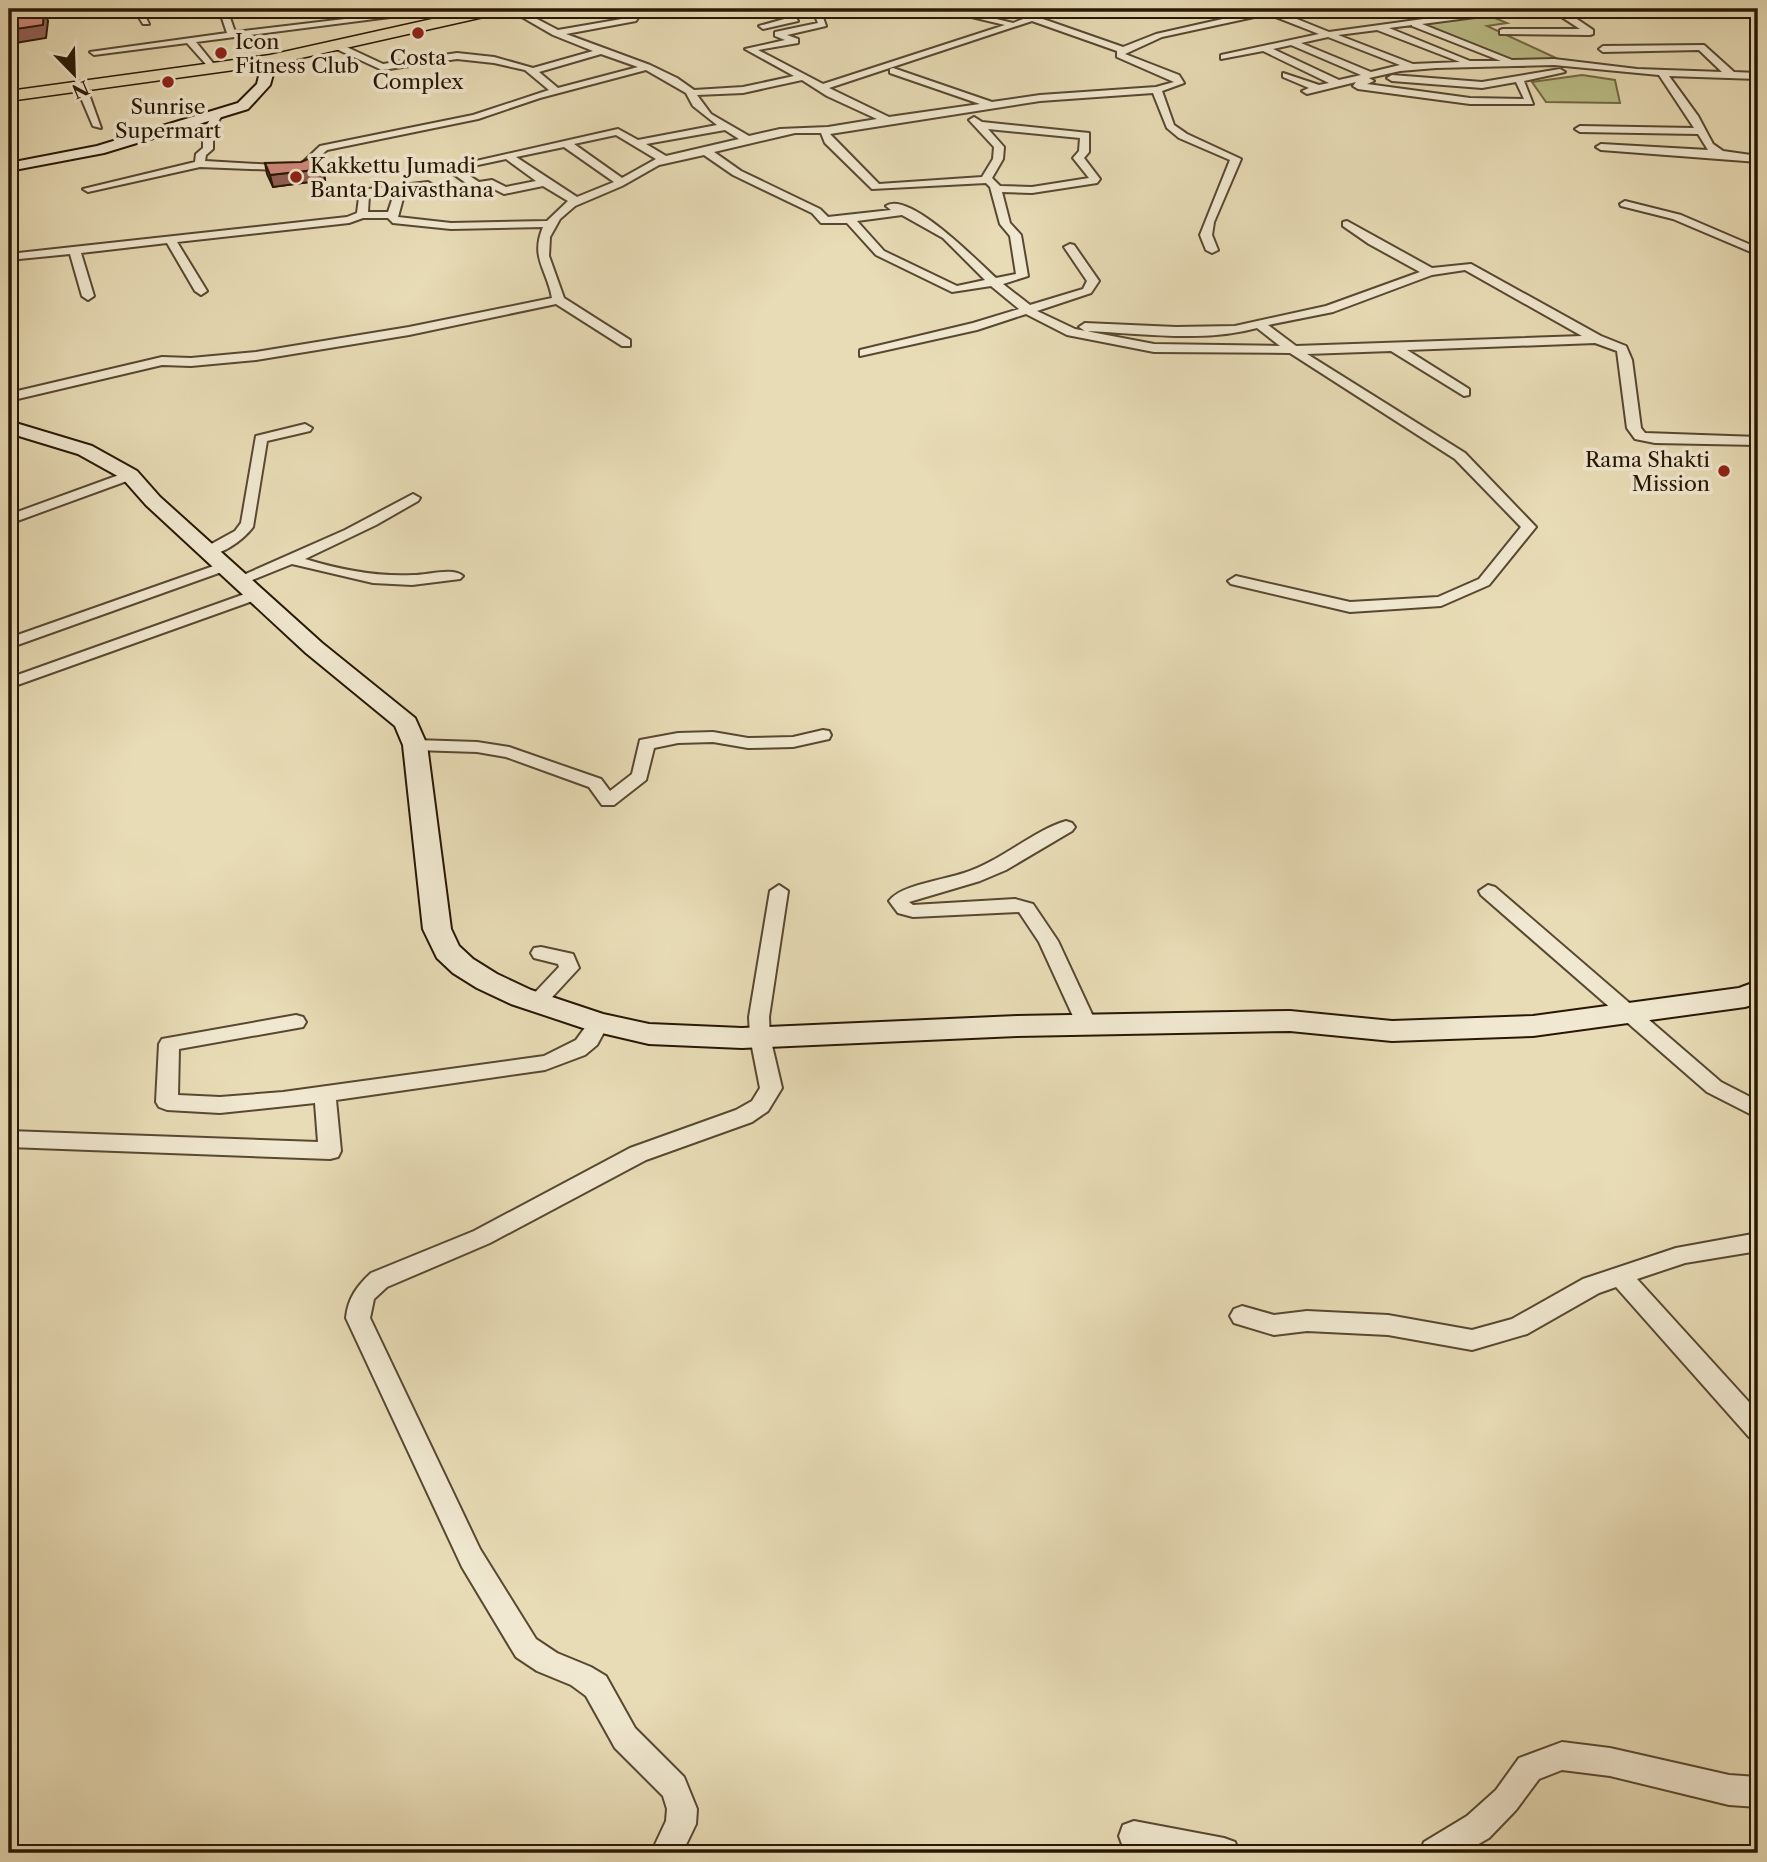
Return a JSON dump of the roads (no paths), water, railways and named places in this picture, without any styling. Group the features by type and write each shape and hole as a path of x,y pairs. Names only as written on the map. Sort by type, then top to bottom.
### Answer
{"highway":[{"path":"9,96 270,60 496,9"}],"street":[{"path":"114,24 106,10 129,9"},
{"path":"138,9 146,22"},
{"path":"223,9 232,36"},
{"path":"94,52 232,36 319,20 448,9"},
{"path":"512,9 556,33 647,67 691,93 743,90 804,77"},
{"path":"959,9 1014,25"},
{"path":"822,87 979,34 1033,19 1056,9"},
{"path":"1224,57 1330,34 1513,9"},
{"path":"1522,9 1535,14 1607,9"},
{"path":"558,300 557,287 543,264 541,247 557,215 577,201 665,160 746,138 813,129 828,130 1095,92 1157,90 1179,83 1176,77 1120,55 1123,50 1138,42 1165,34 1272,10 1411,66"},
{"path":"1503,33 1590,32 1559,11"},
{"path":"763,26 816,12 823,24 778,34 795,41 749,49 804,77 830,94 887,120"},
{"path":"1402,13 1425,20"},
{"path":"556,33 636,18"},
{"path":"1033,19 1123,50"},
{"path":"1411,22 1515,63"},
{"path":"1377,27 1474,64"},
{"path":"190,41 212,68"},
{"path":"1291,42 1369,75"},
{"path":"335,45 382,67 457,56 494,60 533,71 556,92"},
{"path":"1637,72 1603,48 1701,47 1732,76"},
{"path":"1263,48 1337,83"},
{"path":"533,71 601,51"},
{"path":"1241,64 1280,56"},
{"path":"9,167 99,150 217,115 249,102 263,85 270,60"},
{"path":"1307,91 1411,66 1554,62 1620,71 1758,76"},
{"path":"89,189 200,164 223,167 303,168 324,148 475,117 647,67"},
{"path":"1593,72 1605,69"},
{"path":"894,71 993,105"},
{"path":"1519,79 1531,100 1514,103 1458,99 1358,86 1360,83 1389,78 1493,84 1519,79 1553,73 1620,71"},
{"path":"1434,80 1441,75 1508,72"},
{"path":"1662,73 1709,146 1720,154"},
{"path":"1286,75 1318,88"},
{"path":"1458,99 1462,84"},
{"path":"1493,84 1514,103"},
{"path":"81,86 97,126"},
{"path":"1157,90 1170,126 1183,136 1236,159 1209,222 1206,235 1212,250"},
{"path":"691,93 696,104 708,116 746,138"},
{"path":"962,109 999,147 998,159 986,180"},
{"path":"200,164 199,159 210,143 208,131 217,115"},
{"path":"1633,117 1643,130"},
{"path":"978,125 1085,135 1084,152 1078,158 1095,179 1093,181 1032,190 995,189"},
{"path":"1580,129 1592,125 1643,130 1701,131"},
{"path":"636,143 725,127"},
{"path":"828,130 825,134 829,141 876,187 886,201 900,212 919,218 947,236 995,283 1027,309 1071,332 1154,348 1293,350 1597,339"},
{"path":"545,182 504,191 492,183 477,186 450,168 618,132 665,160"},
{"path":"565,143 621,182"},
{"path":"1601,147 1758,159"},
{"path":"706,151 730,170 816,211 825,221 900,212"},
{"path":"507,155 577,201"},
{"path":"397,176 400,190 393,220 420,224 550,225"},
{"path":"850,219 880,253 956,290 995,283 1024,273 1016,235 1005,224 995,189 986,180 876,187"},
{"path":"362,215 364,192 428,185"},
{"path":"1625,204 1677,217 1758,252"},
{"path":"9,257 349,220 362,215 393,215"},
{"path":"1347,224 1373,242 1430,272"},
{"path":"170,239 201,291"},
{"path":"864,353 977,326 1087,291 1093,281 1070,247"},
{"path":"75,250 89,296"},
{"path":"1060,327 1237,330 1258,323 1329,309 1430,272 1467,265 1597,339 1622,349 1626,360 1634,428 1640,436 1655,439 1758,441"},
{"path":"9,397 162,361 191,362 296,350 409,331 558,300 626,344"},
{"path":"1236,582 1350,607 1441,601 1484,582 1529,527 1460,456 1293,350 1258,323"},
{"path":"1394,347 1464,392"},
{"path":"9,427 85,450 130,475 153,500 313,648 406,723 415,745 437,929 447,951 463,966 487,981 536,1002 599,1023 649,1034 760,1037 1087,1025 1290,1021 1392,1031 1533,1026 1745,997 1758,992"},
{"path":"232,573 240,534 248,524 261,439 306,428"},
{"path":"9,520 130,475"},
{"path":"9,643 232,573 293,559 374,523 413,498"},
{"path":"293,559 332,572 378,581 419,581 455,576"},
{"path":"9,682 232,573"},
{"path":"415,745 477,747 509,752 595,783 608,801 640,776 646,744 678,737 713,737 748,743 793,742 823,735"},
{"path":"1066,827 982,873 898,901 905,909 913,911 1015,905 1026,908 1053,950 1087,1025"},
{"path":"666,1853 681,1824 682,1809 674,1787 625,1738 596,1686 526,1648 471,1558 366,1338 358,1318 359,1305 379,1280 482,1237 638,1154 744,1116 760,1106 771,1088 758,1017 779,891"},
{"path":"1488,891 1631,1012 1714,1087 1758,1110"},
{"path":"536,1002 569,968 566,959 541,953"},
{"path":"296,1022 169,1045 167,1102 220,1105 283,1100 545,1063 575,1054 592,1039 599,1023"},
{"path":"9,1139 330,1151 325,1092"},
{"path":"1241,1316 1274,1325 1307,1321 1388,1325 1472,1340 1520,1326 1591,1286 1684,1254 1758,1242"},
{"path":"1620,1276 1758,1429"},
{"path":"1435,1853 1478,1827 1506,1800 1529,1768 1562,1756 1610,1762 1729,1790 1758,1792"},
{"path":"1134,1836 1224,1853"}],"place":[{"name":"Costa Complex","path":"418,33"},
{"name":"Icon Fitness Club","path":"221,53"},
{"name":"Sunrise Supermart","path":"168,82"},
{"name":"Kakkettu Jumadi Banta Daivasthana","path":"296,177"},
{"name":"Rama Shakti Mission","path":"1724,471"}]}
